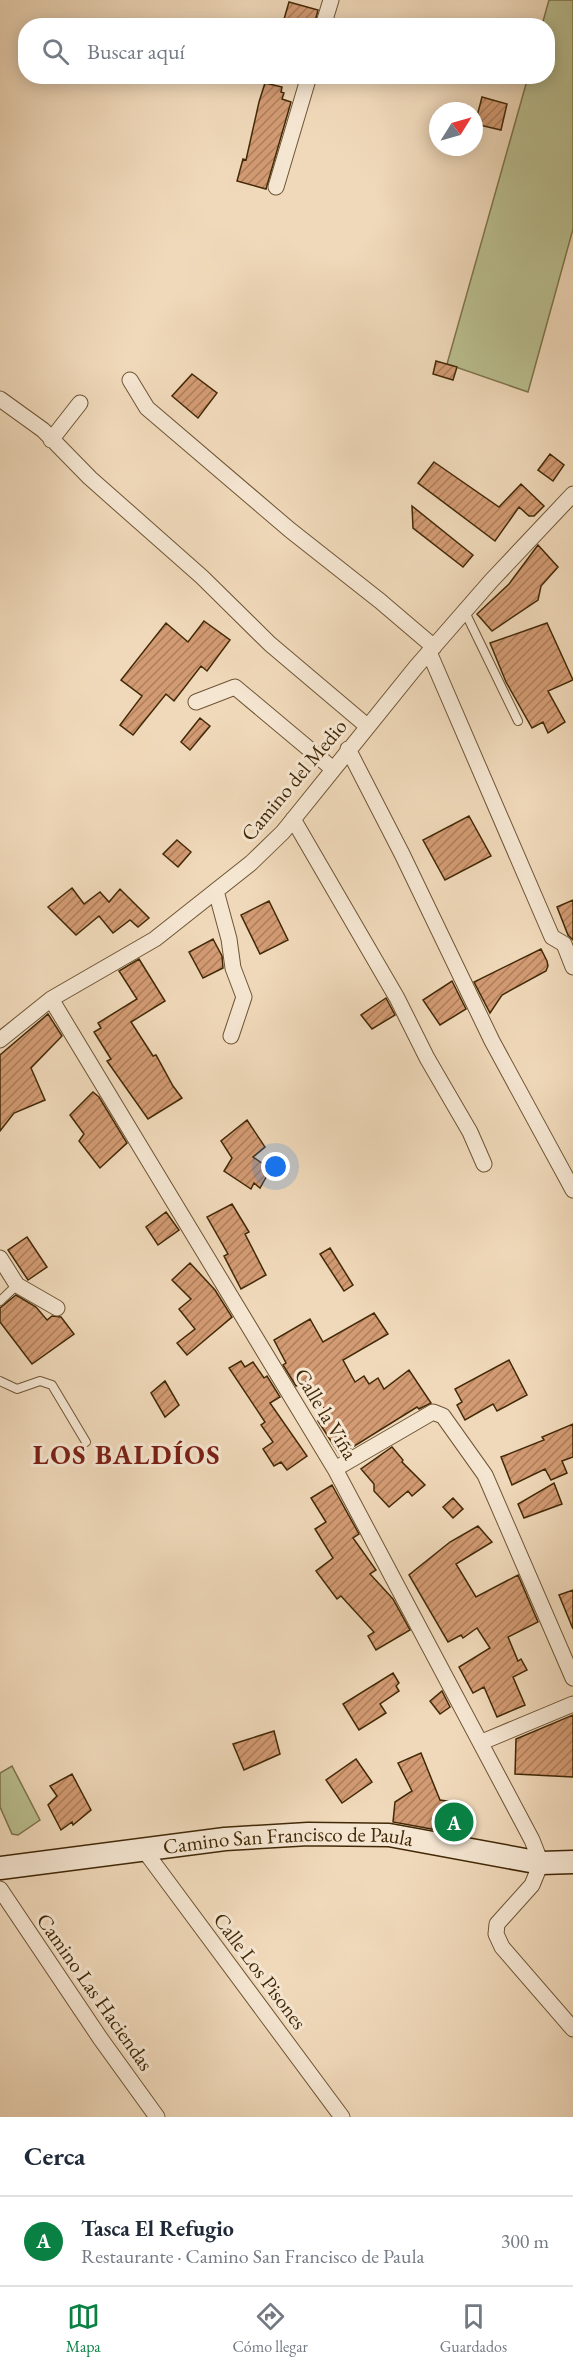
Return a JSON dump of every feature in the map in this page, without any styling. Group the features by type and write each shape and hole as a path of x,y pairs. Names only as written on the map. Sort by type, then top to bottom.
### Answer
{"main road":[{"name":"Camino San Francisco de Paula","path":"0,1868 225,1839 308,1834 389,1835 541,1863 573,1862"}],"street":[{"path":"325,18 331,0"},
{"path":"276,188 307,84"},
{"path":"130,380 147,408 290,530 380,601 432,650 552,937 564,944 573,967"},
{"path":"0,399 43,430 90,478 202,577 270,644 367,726"},
{"path":"51,440 80,403"},
{"name":"Camino del Medio","path":"0,1040 51,999 155,939 251,863 294,819 367,726 465,612 573,494"},
{"path":"196,702 235,687 333,769"},
{"path":"348,749 402,854 492,1041 573,1190"},
{"path":"294,819 397,998 427,1058 470,1132 484,1164"},
{"path":"216,891 229,939 233,968 244,997 231,1036"},
{"name":"Calle la Viña","path":"51,999 335,1469 482,1742 532,1840 541,1863"},
{"path":"0,1258 17,1285 57,1308"},
{"path":"335,1469 432,1412 443,1416 485,1475 573,1678"},
{"path":"482,1742 573,1704"},
{"name":"Calle Los Pisones","path":"144,1850 342,2117"},
{"path":"541,1863 532,1885 497,1924 496,1934 502,1947 573,2029"},
{"name":"Camino Las Haciendas","path":"0,1889 100,2038 157,2117"}],"lane":[{"path":"465,612 518,721"},
{"path":"0,1301 17,1285"},
{"path":"0,1381 17,1389 40,1381 52,1385 86,1442"}],"green space":[{"path":"549,0 573,0 573,229 528,392 447,364 526,84 555,84 555,18 544,18"},
{"path":"12,1766 40,1820 18,1835 12,1834 0,1807 0,1773"}],"building":[{"path":"289,2 318,10 316,18 284,18"},
{"path":"265,84 269,84 282,87 281,92 284,93 282,99 291,102 266,189 237,181 243,159 246,160"},
{"path":"482,97 507,104 501,130 483,126 483,102 481,102"},
{"path":"436,361 457,367 453,380 433,374"},
{"path":"192,374 217,393 198,418 172,396"},
{"path":"550,454 564,465 553,481 538,470"},
{"path":"434,462 499,507 521,484 544,506 534,516 529,516 519,507 495,541 418,483"},
{"path":"412,506 473,555 463,567 413,528"},
{"path":"538,545 558,567 541,586 538,600 492,631 477,614 509,584"},
{"path":"204,621 230,640 207,671 201,666 174,701 166,694 133,735 120,725 142,696 121,680 166,623 188,642"},
{"path":"547,623 573,680 548,691 565,722 548,733 543,722 532,728 506,682 490,643"},
{"path":"200,718 210,726 190,750 181,742"},
{"path":"469,816 491,856 445,880 423,840"},
{"path":"177,840 191,852 178,867 163,854"},
{"path":"72,888 84,904 100,892 109,902 120,889 149,918 138,927 130,920 113,933 99,916 76,935 48,907"},
{"path":"573,900 573,940 568,935 557,907"},
{"path":"269,901 288,940 260,954 241,915"},
{"path":"213,939 222,956 223,968 203,978 189,952"},
{"path":"541,949 547,961 546,971 502,995 490,1013 474,982"},
{"path":"139,959 165,1001 131,1022 153,1056 156,1055 182,1098 148,1119 107,1061 111,1059 94,1032 101,1028 98,1023 137,999 119,971"},
{"path":"452,981 466,1009 440,1025 423,1000"},
{"path":"386,998 395,1015 372,1029 361,1015"},
{"path":"48,1014 62,1036 31,1068 45,1100 14,1113 0,1131 0,1055"},
{"path":"93,1092 99,1097 127,1143 100,1168 79,1141 84,1134 70,1115"},
{"path":"247,1120 265,1147 253,1157 266,1166 264,1168 269,1172 260,1188 254,1183 251,1189 224,1171 232,1158 221,1141"},
{"path":"232,1204 249,1232 245,1234 266,1275 241,1289 224,1256 228,1254 207,1217"},
{"path":"166,1212 179,1230 158,1245 146,1227"},
{"path":"27,1237 47,1267 28,1280 8,1250"},
{"path":"330,1248 353,1285 344,1291 320,1254"},
{"path":"190,1263 215,1290 232,1317 187,1355 177,1343 195,1329 179,1309 191,1299 172,1280"},
{"path":"16,1295 36,1307 47,1320 52,1316 61,1317 74,1334 32,1364 0,1322 0,1308"},
{"path":"374,1313 388,1334 343,1360 355,1382 364,1376 369,1384 378,1378 384,1389 409,1370 431,1403 419,1409 417,1407 340,1455 318,1421 328,1415 308,1381 296,1386 283,1365 286,1363 274,1340 310,1319 323,1342"},
{"path":"509,1360 527,1395 497,1411 493,1404 465,1420 457,1405 462,1402 455,1389"},
{"path":"241,1361 245,1367 253,1362 264,1378 267,1376 280,1397 270,1403 307,1456 287,1470 281,1462 274,1466 263,1449 273,1442 261,1425 265,1422 229,1368"},
{"path":"165,1381 179,1405 165,1417 151,1393"},
{"path":"573,1424 573,1457 562,1461 567,1473 551,1480 545,1469 512,1485 501,1457 544,1440 542,1437"},
{"path":"392,1447 403,1460 402,1462 425,1485 412,1496 408,1491 389,1507 374,1491 374,1484 361,1469"},
{"path":"554,1483 562,1504 524,1518 518,1504"},
{"path":"332,1485 359,1534 353,1538 376,1570 370,1574 393,1599 410,1630 376,1650 368,1636 374,1632 341,1596 337,1599 316,1571 333,1558 315,1529 326,1522 311,1498"},
{"path":"453,1498 463,1509 453,1518 443,1507"},
{"path":"478,1526 492,1542 456,1564 476,1597 518,1575 538,1622 508,1637 518,1661 521,1659 527,1670 513,1677 525,1705 497,1717 484,1687 473,1693 459,1667 490,1648 477,1628 463,1638 461,1635 448,1642 409,1575 450,1542"},
{"path":"573,1590 573,1629 559,1595"},
{"path":"393,1673 399,1683 396,1686 399,1691 380,1704 386,1713 359,1730 343,1704"},
{"path":"442,1691 450,1707 440,1714 430,1701"},
{"path":"573,1715 573,1777 515,1774 516,1739"},
{"path":"274,1731 280,1754 244,1770 233,1744"},
{"path":"421,1753 440,1800 460,1803 464,1835 393,1822 395,1802 412,1791 398,1763"},
{"path":"356,1759 372,1782 342,1803 326,1780"},
{"path":"72,1774 91,1810 73,1825 72,1822 61,1830 48,1805 57,1796 50,1786"}],"place":[{"name":"Tasca El Refugio","path":"454,1822"}],"district":[{"name":"LOS BALDÍOS","path":"127,1455"}]}
